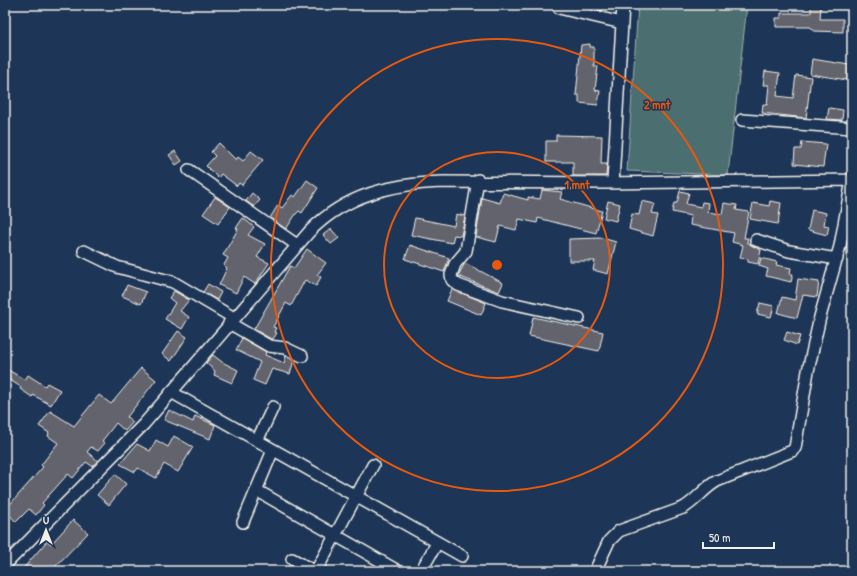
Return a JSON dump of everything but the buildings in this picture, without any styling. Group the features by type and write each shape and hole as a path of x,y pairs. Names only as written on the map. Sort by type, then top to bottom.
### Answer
{"street":[{"path":"613,182 623,5"},
{"path":"559,8 622,23"},
{"path":"742,120 852,128"},
{"path":"189,170 297,245"},
{"path":"5,565 117,453 318,222 362,196 380,190 412,183 478,180 613,182 852,179 848,209 837,259 814,344 800,412 795,448 792,452 713,483 692,503 683,508 619,531 610,541 595,571"},
{"path":"478,180 466,251 455,264 451,275 452,280 458,285 502,301 579,318"},
{"path":"756,240 789,251 837,259"},
{"path":"84,251 117,267 173,282 269,346 284,348 302,356"},
{"path":"171,392 462,556"},
{"path":"257,440 273,407"},
{"path":"243,522 273,450"},
{"path":"292,558 315,571 373,465"},
{"path":"256,490 398,571"},
{"path":"421,571 437,543"}],"green space":[{"path":"638,5 747,5 728,175 627,171"}]}
